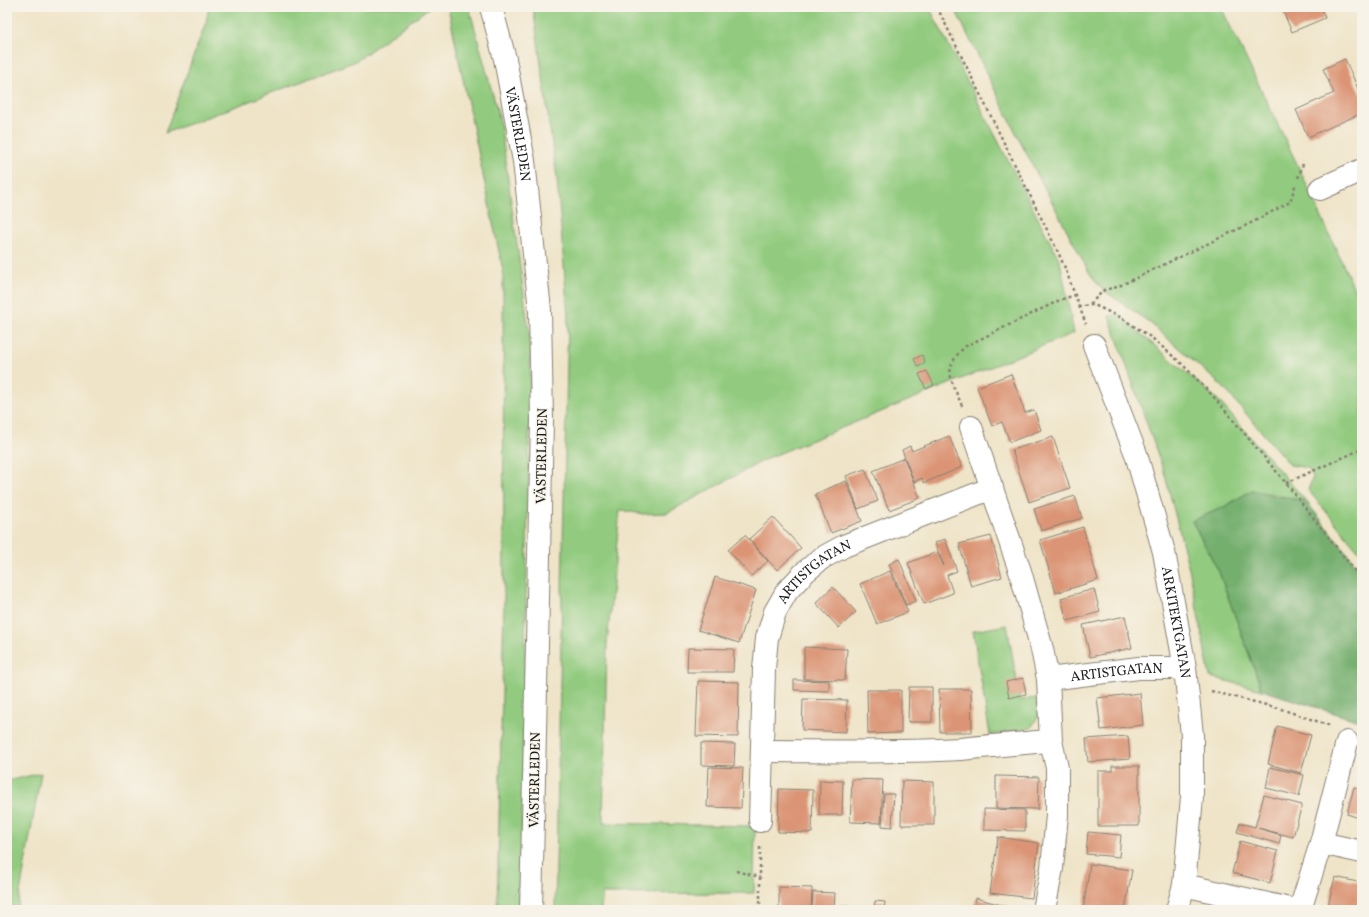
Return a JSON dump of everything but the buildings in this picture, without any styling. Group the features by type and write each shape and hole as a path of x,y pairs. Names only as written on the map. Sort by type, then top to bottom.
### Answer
{"street":[{"name":"VÄSTERLEDEN","path":"491,7 505,59 524,161 540,310 542,421 531,910"},
{"path":"1320,189 1362,170"},
{"name":"ARKITEKTGATAN","path":"1094,345 1138,461 1164,552 1185,668 1192,735 1192,797 1184,884 1177,910"},
{"path":"970,427 1024,585 1042,649 1048,680 1051,741 1057,768 1057,815 1052,868 1044,910"},
{"name":"ARTISTGATAN","path":"760,821 764,669 767,638 775,612 787,591 805,572 822,558 844,546 992,488"},
{"name":"ARTISTGATAN","path":"1048,680 1139,668 1185,668"},
{"path":"762,751 952,749 1051,741"},
{"path":"1300,910 1321,843 1347,742"},
{"path":"1321,843 1362,852"},
{"path":"1184,884 1294,910"}],"path":[{"path":"937,7 1058,252 1078,306 1090,304 1094,305 1120,317 1152,338 1182,364 1212,394 1286,483 1362,580"},
{"path":"1090,304 1104,290 1117,287 1253,222 1290,202 1303,164"},
{"path":"970,427 950,375 950,369 958,354 966,346 1060,300 1075,295"},
{"path":"1286,483 1362,449"},
{"path":"1187,691 1205,689 1278,708 1349,732 1347,742"},
{"path":"760,821 760,910"},
{"path":"736,871 760,876"}],"green space":[{"path":"209,7 430,7 356,61 165,133 206,22"},
{"path":"448,7 469,7 500,121 531,346 520,910 497,910 504,602 503,271"},
{"path":"533,7 929,7 1060,261 1074,333 768,458 667,513 643,514 620,510 607,644 603,823 755,826 754,893 602,894 601,910 555,910 568,317 557,179"},
{"path":"954,7 1221,7 1300,170 1362,306 1362,555 1308,490 1313,477 1308,468 1290,465 1223,387 1149,322 1102,289 1090,274 1022,145"},
{"path":"1118,314 1218,400 1306,501 1252,490 1224,507 1192,521 1219,572 1262,690 1210,677 1190,573 1165,475 1109,316"},
{"path":"1252,490 1274,496 1306,501 1362,572 1362,722 1262,690 1219,572 1192,521 1224,507"},
{"path":"1007,625 1020,700 1038,698 1041,712 1031,728 990,735 973,631"},
{"path":"41,773 17,910 7,910 7,781"}]}
